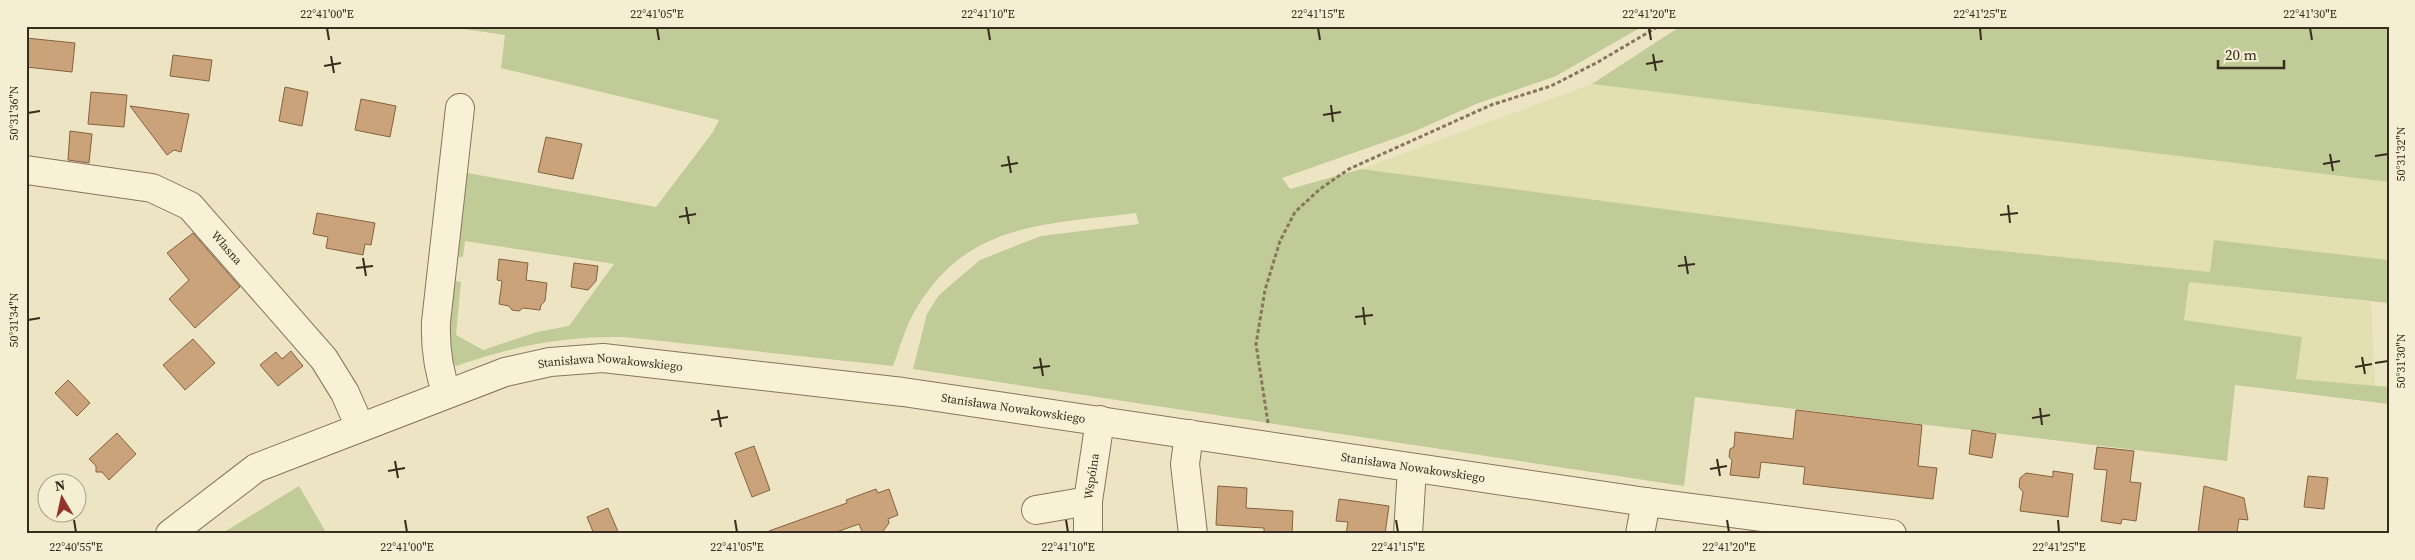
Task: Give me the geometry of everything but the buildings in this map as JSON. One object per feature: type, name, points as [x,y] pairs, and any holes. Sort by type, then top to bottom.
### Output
[{"type":"street","points":[[447,394],[438,367],[435,346],[436,322],[460,108]]},
{"type":"street","name":"Własna","points":[[26,170],[152,188],[190,206],[324,359],[345,393],[360,427]]},
{"type":"street","name":"Stanisława Nowakowskiego","points":[[170,534],[256,468],[505,372],[550,362],[603,358],[873,388],[1100,420],[1646,502],[1762,525],[1892,534]]},
{"type":"street","name":"Wspólna","points":[[1088,534],[1088,501],[1100,420]]},
{"type":"street","points":[[1189,434],[1185,464],[1193,534]]},
{"type":"street","points":[[1408,534],[1412,468]]},
{"type":"street","points":[[1036,510],[1088,501]]},
{"type":"street","points":[[1640,534],[1646,502]]},
{"type":"path","points":[[1265,446],[1268,416],[1259,372],[1256,344],[1268,282],[1280,241],[1295,212],[1320,189],[1349,169],[1491,105],[1551,86],[1598,62],[1659,26]]},
{"type":"shaded area","points":[[1592,84],[2389,182],[2389,260],[2214,240],[2211,272],[1922,243],[1361,169]]},
{"type":"shaded area","points":[[2189,282],[2371,302],[2375,386],[2296,379],[2301,337],[2184,320]]},
{"type":"green space","points":[[444,26],[1622,26],[1638,29],[1556,76],[1476,104],[1413,132],[1282,178],[1290,189],[1361,169],[1922,243],[2210,272],[2214,240],[2389,260],[2389,303],[2189,282],[2184,320],[2302,337],[2296,379],[2389,387],[2389,404],[2235,385],[2227,461],[1695,397],[1684,486],[913,369],[927,314],[939,295],[980,260],[1041,236],[1139,224],[1136,213],[1037,226],[1008,234],[981,245],[955,262],[932,285],[912,316],[893,366],[624,337],[601,337],[559,340],[519,348],[456,366],[448,354],[451,280],[461,282],[456,335],[483,350],[537,332],[569,326],[614,264],[465,241],[463,257],[454,256],[462,172],[656,207],[713,132],[719,120],[501,68],[505,35]]},
{"type":"green space","points":[[1681,26],[2389,26],[2389,182],[1592,84]]},
{"type":"green space","points":[[299,486],[327,534],[221,534]]}]
